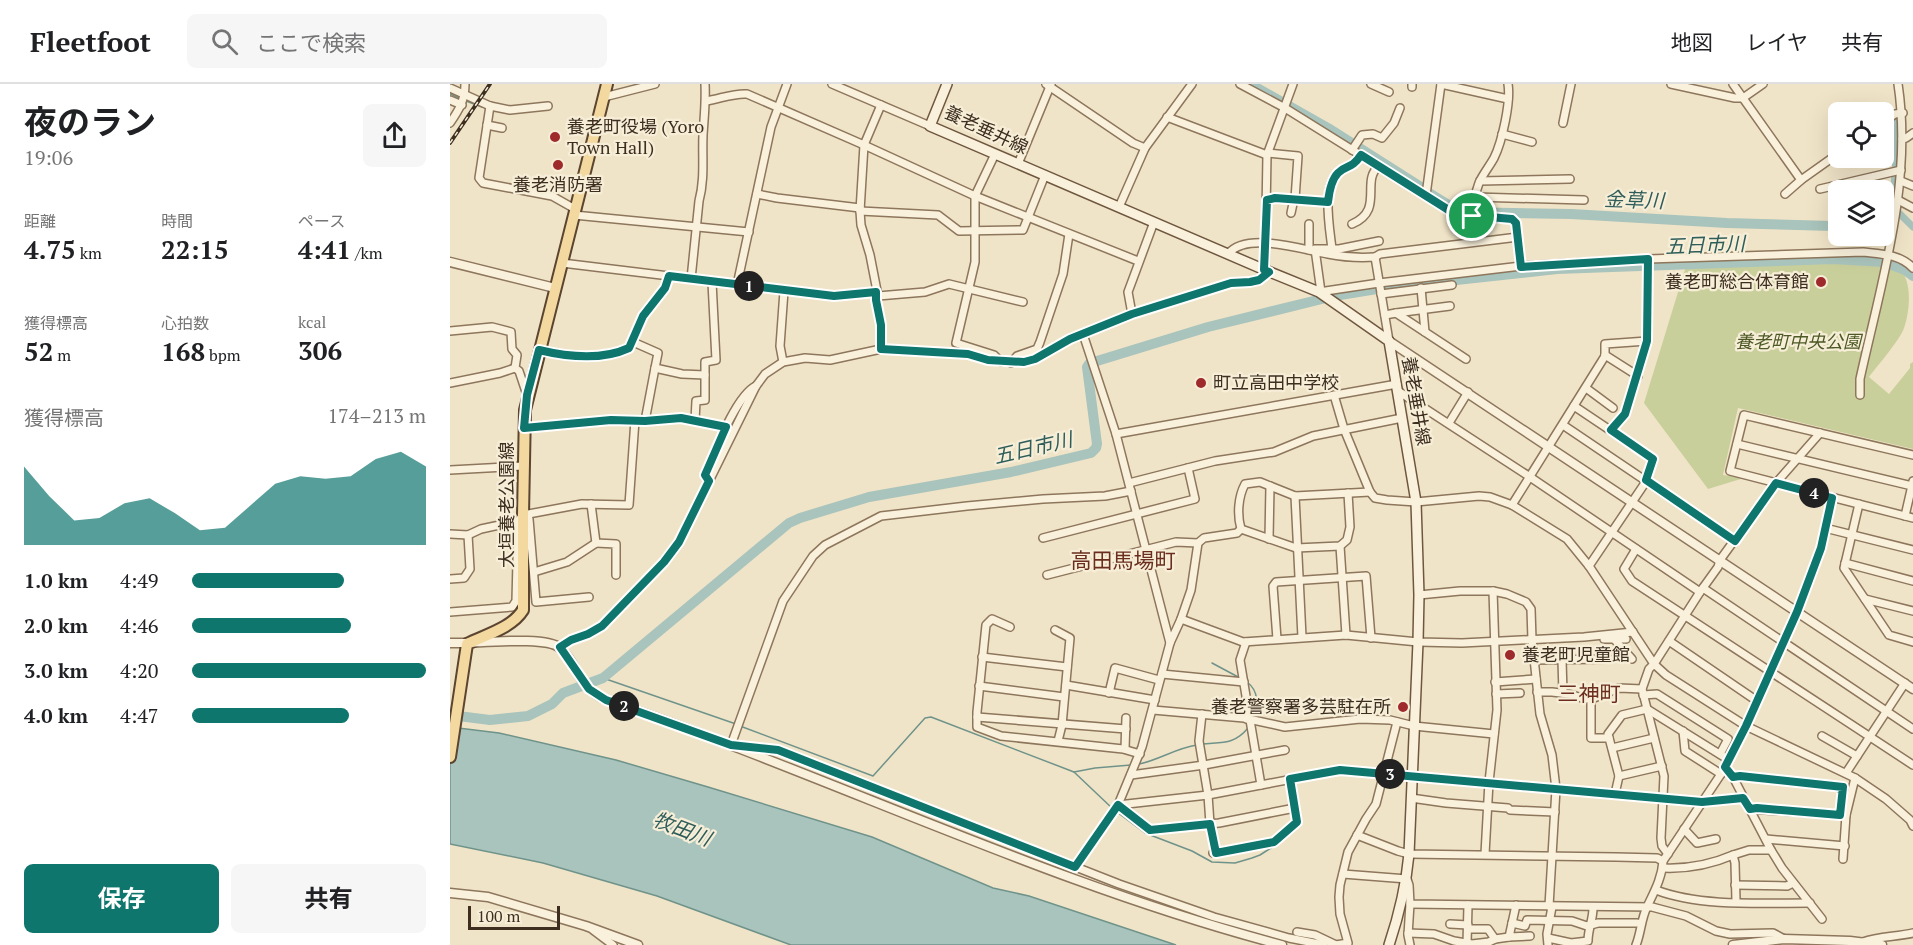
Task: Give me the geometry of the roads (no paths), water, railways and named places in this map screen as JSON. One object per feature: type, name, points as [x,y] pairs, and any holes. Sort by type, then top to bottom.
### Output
[{"type":"main road","name":"大垣養老公園線","points":[[467,644],[512,623],[519,618],[523,610],[520,518],[527,395],[607,84]]},
{"type":"main road","name":"養老垂井線","points":[[947,84],[930,126],[1322,293],[1389,341],[1416,502],[1419,595],[1407,879],[1400,912],[1389,945]]},
{"type":"main road","points":[[450,757],[467,644]]},
{"type":"street","points":[[450,123],[462,105],[465,84]]},
{"type":"street","points":[[603,97],[655,84]]},
{"type":"street","points":[[690,279],[704,171],[705,84]]},
{"type":"street","points":[[737,285],[777,108],[787,84]]},
{"type":"street","points":[[832,84],[842,86],[930,126]]},
{"type":"street","points":[[1119,207],[1145,148],[1192,84]]},
{"type":"street","points":[[1240,84],[1354,147],[1361,155],[1455,214],[1472,213],[1512,219],[1516,223],[1521,267]]},
{"type":"street","points":[[560,647],[602,626],[664,562],[679,542],[756,386],[765,374],[783,362],[805,358],[830,360],[881,349],[968,354],[1011,363],[1035,359],[1083,334],[1132,314],[1231,283],[1259,280],[1267,271],[1267,154],[1293,84]]},
{"type":"street","points":[[1371,84],[1389,92]]},
{"type":"street","points":[[1426,195],[1441,84],[1508,99]]},
{"type":"street","points":[[1472,213],[1480,181],[1495,156],[1502,134],[1508,84]]},
{"type":"street","points":[[1563,123],[1571,84]]},
{"type":"street","points":[[1671,84],[1735,98],[1743,98],[1763,84]]},
{"type":"street","points":[[1733,84],[1801,180]]},
{"type":"street","points":[[1860,395],[1860,379],[1888,254],[1901,181],[1903,113],[1898,84]]},
{"type":"street","points":[[1018,164],[1049,85],[1132,142],[1145,148]]},
{"type":"street","points":[[450,88],[490,106],[510,110],[548,106]]},
{"type":"street","points":[[706,100],[721,99],[736,93],[747,94],[975,196],[1138,261]]},
{"type":"street","points":[[450,100],[462,105]]},
{"type":"street","points":[[881,105],[864,145],[860,209],[877,294],[881,349]]},
{"type":"street","points":[[490,106],[479,178],[483,183],[552,196],[574,212],[749,232]]},
{"type":"street","points":[[1354,147],[1365,134],[1382,138],[1394,123],[1400,108]]},
{"type":"street","points":[[1894,115],[1903,113]]},
{"type":"street","points":[[1167,117],[1267,154],[1298,156],[1295,199],[1291,213]]},
{"type":"street","points":[[487,126],[502,128]]},
{"type":"street","points":[[1902,139],[1913,133]]},
{"type":"street","points":[[1502,134],[1532,142]]},
{"type":"street","points":[[995,154],[975,196],[975,262],[956,343],[994,355],[1001,362]]},
{"type":"street","points":[[1332,249],[1328,202],[1333,181],[1338,172],[1354,165],[1361,155]]},
{"type":"street","points":[[1785,194],[1828,161]]},
{"type":"street","points":[[1352,224],[1364,218],[1370,209],[1372,173],[1379,166]]},
{"type":"street","points":[[1820,189],[1901,170]]},
{"type":"street","points":[[757,194],[860,209],[938,215],[959,231],[1023,230],[1045,175]]},
{"type":"street","points":[[1480,181],[1570,179]]},
{"type":"street","points":[[1901,181],[1913,186]]},
{"type":"street","points":[[1475,197],[1584,200]]},
{"type":"street","points":[[1267,200],[1295,199],[1328,202]]},
{"type":"street","points":[[1898,200],[1913,208]]},
{"type":"street","points":[[1132,314],[1128,292],[1154,222]]},
{"type":"street","points":[[1309,224],[1311,251],[1322,293],[1379,283],[1521,267],[1648,259],[1863,252],[1888,254],[1906,260],[1913,268]]},
{"type":"street","points":[[1011,363],[1017,356],[1037,349],[1063,274],[1069,234]]},
{"type":"street","points":[[1228,254],[1231,250],[1254,243],[1266,243],[1346,256],[1375,257],[1380,254],[1518,237]]},
{"type":"street","points":[[1311,251],[1379,241]]},
{"type":"street","points":[[1375,257],[1389,341],[1909,686],[1887,711],[1846,773]]},
{"type":"street","points":[[1611,430],[1625,414],[1647,341],[1648,259]]},
{"type":"street","points":[[450,262],[555,288]]},
{"type":"street","points":[[562,262],[834,296],[925,291],[949,284],[1023,302]]},
{"type":"street","points":[[539,350],[563,356],[591,356],[620,352],[629,348],[643,316],[665,288],[669,276]]},
{"type":"street","points":[[695,421],[696,401],[705,400],[705,362],[716,360],[712,282]]},
{"type":"street","points":[[1381,294],[1452,285]]},
{"type":"street","points":[[1421,288],[1425,332]]},
{"type":"street","points":[[783,291],[780,346],[783,362]]},
{"type":"street","points":[[1384,315],[1450,306]]},
{"type":"street","points":[[1396,313],[1466,359]]},
{"type":"street","points":[[450,331],[492,327],[511,332],[512,349],[517,355],[515,368]]},
{"type":"street","points":[[1083,334],[1116,434],[1170,644]]},
{"type":"street","points":[[1512,505],[1586,388],[1605,354],[1605,344],[1647,341]]},
{"type":"street","points":[[633,342],[658,353],[645,421]]},
{"type":"street","points":[[1605,354],[1638,376]]},
{"type":"street","points":[[450,382],[515,368]]},
{"type":"street","points":[[515,368],[519,371],[527,395]]},
{"type":"street","points":[[655,368],[682,374],[705,375]]},
{"type":"street","points":[[709,481],[705,475],[726,427],[749,389],[756,386]]},
{"type":"street","points":[[1116,434],[1334,395],[1397,388],[1611,533],[1913,729]]},
{"type":"street","points":[[1586,388],[1613,408]]},
{"type":"street","points":[[1449,423],[1468,392]]},
{"type":"street","points":[[1334,395],[1344,429],[1370,492],[1375,498],[1387,501],[1416,502],[1479,496],[1490,497],[1512,505],[1568,539],[1589,566],[1654,664],[1666,675],[1746,726],[1855,778],[1886,799],[1912,822]]},
{"type":"street","points":[[1574,406],[1653,459],[1646,480],[1633,502],[1589,566]]},
{"type":"street","points":[[1737,444],[1912,483],[1909,517],[1730,471],[1744,415],[1913,455]]},
{"type":"street","points":[[524,428],[611,420],[645,421],[681,418],[726,427]]},
{"type":"street","points":[[731,745],[783,601],[813,556],[825,545],[881,516],[1043,499],[1105,496],[1188,468],[1215,461],[1274,452],[1313,436],[1402,418]]},
{"type":"street","points":[[450,534],[468,535],[481,528],[520,518],[591,504],[629,505],[635,420]]},
{"type":"street","points":[[1563,425],[1735,541]]},
{"type":"street","points":[[1665,861],[1661,838],[1664,776],[1643,692],[1649,669],[1718,567],[1720,560],[1776,483],[1820,433]]},
{"type":"street","points":[[450,470],[523,466]]},
{"type":"street","points":[[1043,538],[1195,499],[1188,468]]},
{"type":"street","points":[[1348,493],[1350,527],[1347,540],[1340,546],[1296,548],[1241,529],[1238,521],[1240,493],[1245,484],[1260,482],[1294,496],[1348,493],[1370,492]]},
{"type":"street","points":[[1269,539],[1270,486]]},
{"type":"street","points":[[1294,496],[1302,637]]},
{"type":"street","points":[[1636,945],[1647,907],[1656,890],[1665,861],[1725,767],[1771,672],[1821,548],[1832,498]]},
{"type":"street","points":[[591,504],[596,543]]},
{"type":"street","points":[[1859,504],[1844,568],[1889,635],[1913,642]]},
{"type":"street","points":[[520,518],[529,519],[536,602],[589,597]]},
{"type":"street","points":[[450,612],[513,607],[516,601],[520,518]]},
{"type":"street","points":[[1825,528],[1913,550]]},
{"type":"street","points":[[1075,867],[1118,805],[1140,754],[1170,644],[1191,590],[1198,543],[1204,538],[1237,533],[1241,529]]},
{"type":"street","points":[[450,579],[464,578],[470,569],[468,535]]},
{"type":"street","points":[[1047,575],[1176,542],[1198,543]]},
{"type":"street","points":[[534,572],[567,562],[596,543],[616,544],[616,575]]},
{"type":"street","points":[[1340,546],[1346,635]]},
{"type":"street","points":[[1636,549],[1624,569],[1632,580],[1913,765]]},
{"type":"street","points":[[1845,563],[1913,581]]},
{"type":"street","points":[[1277,639],[1273,586],[1276,582],[1366,576],[1371,638]]},
{"type":"street","points":[[1485,854],[1489,782],[1497,710],[1492,591]]},
{"type":"street","points":[[1419,595],[1492,591],[1526,602],[1531,609],[1540,714],[1552,756],[1556,789],[1548,941],[1570,943],[1588,941],[1588,929],[1593,921],[1593,908]]},
{"type":"street","points":[[1865,599],[1913,611]]},
{"type":"street","points":[[1010,627],[992,619],[986,625],[977,727],[1001,736],[1125,749],[1140,754]]},
{"type":"street","points":[[1181,619],[1246,642],[1346,635],[1418,642],[1462,643],[1633,632]]},
{"type":"street","points":[[1055,630],[1070,638],[1062,725],[1058,741]]},
{"type":"street","points":[[1590,636],[1594,639],[1626,639]]},
{"type":"street","points":[[1614,639],[1632,659]]},
{"type":"street","points":[[450,643],[534,640],[549,642],[560,647],[582,681],[597,696],[731,745],[1041,868],[1209,925],[1282,945]]},
{"type":"street","points":[[1669,641],[1757,701]]},
{"type":"street","points":[[1246,642],[1240,660],[1248,720],[1261,785]]},
{"type":"street","points":[[982,657],[1067,667]]},
{"type":"street","points":[[1534,660],[1609,660]]},
{"type":"street","points":[[1562,660],[1563,693]]},
{"type":"street","points":[[1109,693],[1115,668],[1161,677],[1244,682]]},
{"type":"street","points":[[1495,682],[1536,679]]},
{"type":"street","points":[[1066,685],[1155,700]]},
{"type":"street","points":[[979,686],[1065,697]]},
{"type":"street","points":[[1537,692],[1563,693],[1585,699],[1619,688],[1657,694],[1728,739],[1720,754]]},
{"type":"street","points":[[1496,694],[1520,693]]},
{"type":"street","points":[[1591,698],[1591,738],[1609,738]]},
{"type":"street","points":[[1615,794],[1618,776],[1608,734],[1622,715],[1647,709],[1720,754],[1771,850],[1793,883],[1822,919]]},
{"type":"street","points":[[1153,710],[1248,720],[1285,728],[1360,719],[1390,720],[1414,726],[1494,734]]},
{"type":"street","points":[[1202,714],[1199,741],[1215,853],[1274,842],[1297,822],[1290,779]]},
{"type":"street","points":[[977,717],[1126,729]]},
{"type":"street","points":[[1125,749],[1126,718]]},
{"type":"street","points":[[1297,932],[1315,935],[1336,945],[1348,943],[1338,897],[1343,874],[1348,852],[1376,804],[1397,723]]},
{"type":"street","points":[[1683,731],[1684,751],[1725,767]]},
{"type":"street","points":[[1822,736],[1857,756]]},
{"type":"street","points":[[1612,748],[1654,738]]},
{"type":"street","points":[[731,745],[778,750],[1075,867],[1214,917],[1289,938],[1324,945]]},
{"type":"street","points":[[1131,775],[1204,765],[1285,750]]},
{"type":"street","points":[[1618,776],[1662,766]]},
{"type":"street","points":[[1118,805],[1208,795],[1340,770],[1702,802],[1743,798]]},
{"type":"street","points":[[1733,777],[1843,787],[1845,846],[1843,859]]},
{"type":"street","points":[[1843,815],[1855,778]]},
{"type":"street","points":[[1411,798],[1510,810],[1555,812]]},
{"type":"street","points":[[1118,805],[1150,830],[1210,824],[1295,808]]},
{"type":"street","points":[[1750,809],[1843,815]]},
{"type":"street","points":[[1684,829],[1697,843],[1716,839]]},
{"type":"street","points":[[1357,835],[1409,854],[1657,858],[1679,869],[1715,863],[1749,850],[1771,850]]},
{"type":"street","points":[[1766,839],[1845,846]]},
{"type":"street","points":[[1733,855],[1736,901]]},
{"type":"street","points":[[1343,874],[1407,879],[1410,904],[1408,933],[1410,945]]},
{"type":"street","points":[[1736,885],[1787,886],[1793,883]]},
{"type":"street","points":[[1656,890],[1669,895],[1705,901],[1810,903]]},
{"type":"street","points":[[450,893],[488,897],[586,926],[638,945]]},
{"type":"street","points":[[1410,904],[1647,907],[1686,916],[1716,931],[1730,934],[1773,933],[1784,939]]},
{"type":"street","points":[[1467,944],[1468,905]]},
{"type":"street","points":[[1509,938],[1516,905]]},
{"type":"street","points":[[1512,923],[1525,926],[1527,920],[1572,921],[1591,925],[1637,923]]},
{"type":"street","points":[[1450,924],[1488,928],[1495,939]]},
{"type":"street","points":[[586,926],[613,945]]},
{"type":"street","points":[[1408,933],[1434,934],[1467,944],[1530,936]]},
{"type":"street","points":[[1860,943],[1877,937],[1913,933]]},
{"type":"street","points":[[1733,945],[1784,939],[1882,945]]},
{"type":"water","name":"牧田川","points":[[450,727],[499,733],[616,760],[708,787],[872,837],[993,888],[1029,896],[1176,945],[791,945],[657,896],[543,863],[450,844]]},
{"type":"waterway","name":"金草川","points":[[1250,84],[1328,128],[1424,189]]},
{"type":"waterway","points":[[450,94],[459,98]]},
{"type":"waterway","points":[[466,101],[482,107]]},
{"type":"waterway","name":"金草川","points":[[1897,166],[1898,118]]},
{"type":"waterway","name":"金草川","points":[[1894,195],[1896,179]]},
{"type":"waterway","name":"金草川","points":[[1429,193],[1460,212],[1571,214],[1828,226]]},
{"type":"waterway","points":[[1900,214],[1913,227]]},
{"type":"waterway","name":"五日市川","points":[[450,715],[490,720],[528,716],[552,704],[563,693],[603,678],[789,523],[800,518],[869,497],[1011,472],[1091,453],[1097,444],[1087,367],[1089,364],[1208,327],[1334,296],[1383,288],[1557,269],[1833,259],[1884,262],[1905,270],[1913,276]]},
{"type":"waterway","points":[[1212,663],[1240,678]]},
{"type":"waterway","points":[[603,678],[736,724]]},
{"type":"waterway","points":[[1247,682],[1256,694],[1253,718]]},
{"type":"waterway","points":[[740,726],[873,776],[925,718],[931,717],[1074,772],[1113,809]]},
{"type":"waterway","points":[[1202,744],[1233,740],[1248,728]]},
{"type":"waterway","points":[[1139,764],[1197,745]]},
{"type":"waterway","points":[[1074,772],[1131,765]]},
{"type":"waterway","points":[[1117,812],[1145,833],[1192,851],[1212,862],[1235,863],[1260,855],[1277,844]]},
{"type":"railway","points":[[450,143],[490,84]]},
{"type":"place","name":"養老町役場 (Yoro Town Hall)","points":[[555,137]]},
{"type":"place","name":"養老消防署","points":[[558,165]]},
{"type":"place","name":"養老町総合体育館","points":[[1821,282]]},
{"type":"place","name":"町立高田中学校","points":[[1201,383]]},
{"type":"place","name":"養老町児童館","points":[[1510,655]]},
{"type":"place","name":"養老警察署多芸駐在所","points":[[1403,707]]},
{"type":"district","name":"高田馬場町","points":[[1123,561]]},
{"type":"district","name":"三神町","points":[[1589,694]]},
{"type":"park label","name":"養老町中央公園","points":[[1798,342]]}]
